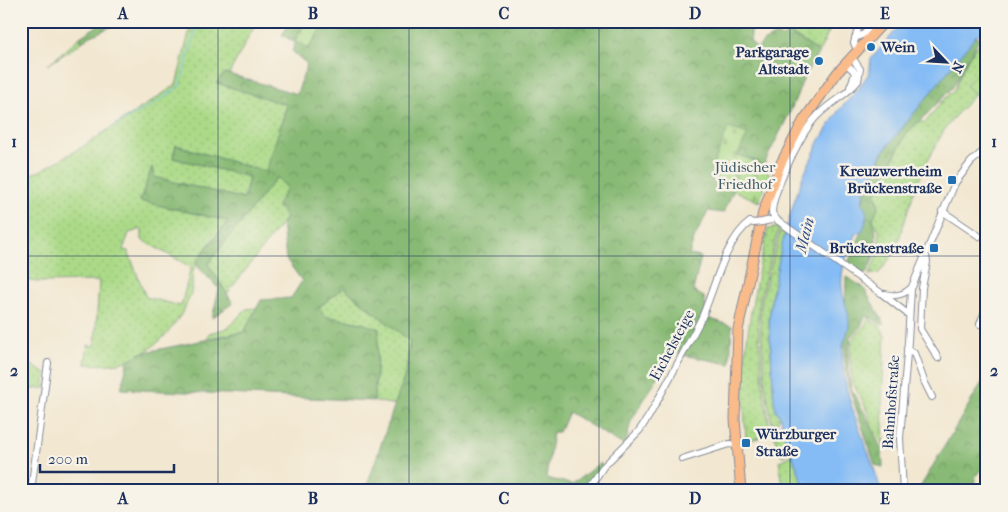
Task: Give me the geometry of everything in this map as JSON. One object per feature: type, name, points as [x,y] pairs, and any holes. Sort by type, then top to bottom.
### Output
[{"type":"main road","points":[[741,491],[735,400],[738,330],[756,226],[788,148],[813,107],[851,56],[885,21]]},
{"type":"street","points":[[860,21],[851,56],[858,65],[860,74],[858,81],[817,115],[800,141],[772,209],[774,219],[909,315]]},
{"type":"street","points":[[855,38],[864,34],[874,21]]},
{"type":"street","points":[[880,293],[890,296],[898,295],[911,289],[942,211],[961,173],[986,150]]},
{"type":"street","points":[[942,211],[978,236]]},
{"type":"street","points":[[756,226],[762,222],[774,219]]},
{"type":"street","name":"Eichelsteige","points":[[587,491],[593,488],[603,467],[639,431],[649,416],[702,316],[712,288],[733,243],[740,231],[750,222],[756,226]]},
{"type":"street","points":[[925,255],[927,262],[922,288],[920,329],[938,358]]},
{"type":"street","name":"Bahnhofstraße","points":[[902,491],[900,438],[911,289]]},
{"type":"street","points":[[980,324],[987,306]]},
{"type":"street","points":[[908,349],[914,353],[932,397]]},
{"type":"street","points":[[31,491],[48,363]]},
{"type":"street","points":[[682,459],[729,444],[737,445]]},
{"type":"green space","points":[[105,21],[123,21],[82,42],[80,37]]},
{"type":"green space","points":[[192,21],[257,21],[229,74],[225,73],[287,105],[266,173],[176,145],[173,158],[249,177],[244,199],[154,177],[152,168],[140,201],[228,221],[199,258],[193,271],[191,293],[186,305],[164,337],[154,346],[131,359],[111,364],[85,364],[88,345],[95,346],[99,281],[38,282],[21,280],[21,177],[40,171],[82,147],[176,85]],"holes":[[[142,229],[142,240],[191,267],[181,306],[146,297],[128,251],[123,250],[129,233]]]},
{"type":"green space","points":[[291,21],[306,21],[294,42],[282,35]]},
{"type":"green space","points":[[306,21],[325,21],[309,49],[294,42]]},
{"type":"green space","points":[[325,21],[747,21],[752,26],[750,41],[757,49],[763,42],[776,35],[783,37],[788,32],[819,52],[804,77],[791,110],[763,166],[751,159],[737,155],[708,177],[734,190],[723,213],[708,211],[694,239],[689,255],[701,257],[693,291],[704,297],[706,308],[702,316],[732,326],[730,364],[683,355],[674,351],[631,421],[625,446],[568,412],[559,432],[553,432],[546,478],[572,484],[600,463],[603,467],[587,491],[365,491],[406,372],[410,341],[344,288],[319,307],[325,316],[361,323],[379,329],[374,401],[121,389],[128,360],[141,353],[244,332],[261,300],[291,298],[302,281],[286,259],[282,224],[286,218],[277,205],[287,188],[277,177],[208,264],[233,303],[212,318],[219,289],[198,267],[196,262],[228,221],[140,201],[152,167],[154,177],[244,199],[249,177],[173,158],[176,145],[266,172],[287,105],[216,83],[225,73],[297,94],[307,64],[292,51],[296,42],[309,48]]},
{"type":"green space","points":[[781,21],[831,21],[833,23],[819,52],[788,32],[786,27],[781,25]]},
{"type":"green space","points":[[987,32],[987,64],[966,85],[975,94],[943,132],[928,160],[914,192],[895,252],[879,273],[869,275],[879,243],[878,230],[871,217],[879,205],[874,190],[878,175],[912,125],[920,121],[925,123],[942,101],[954,90],[967,59]]},
{"type":"green space","points":[[80,37],[82,42],[48,65]]},
{"type":"green space","points":[[980,37],[952,88],[906,134],[875,195],[879,205],[873,219],[876,241],[872,262],[865,275],[848,263],[860,236],[863,199],[867,185],[884,151],[950,64],[971,38]]},
{"type":"green space","points":[[987,64],[987,83],[975,94],[966,85]]},
{"type":"green space","name":"Jüdischer Friedhof","points":[[728,128],[748,134],[737,155],[755,162],[770,174],[759,202],[708,178]]},
{"type":"green space","points":[[277,176],[287,188],[286,218],[227,294],[208,264]]},
{"type":"green space","points":[[779,227],[760,298],[758,320],[763,387],[769,429],[766,436],[746,441],[743,377],[750,315],[768,229]]},
{"type":"green space","points":[[781,228],[786,231],[772,294],[769,320],[774,400],[776,410],[781,418],[778,419],[778,422],[772,424],[765,386],[760,315],[762,298]]},
{"type":"green space","points":[[846,277],[863,287],[884,323],[884,325],[866,315],[860,328],[850,337],[848,351],[851,388],[882,450],[883,467],[875,465],[849,387],[844,356]]},
{"type":"green space","points":[[344,288],[410,341],[406,372],[396,405],[374,401],[379,329],[361,323],[325,316],[319,307]]},
{"type":"green space","points":[[257,308],[244,332],[207,338],[209,333],[228,328],[246,309]]},
{"type":"green space","points":[[869,317],[873,322],[880,325],[885,336],[882,405],[884,446],[872,427],[864,403],[852,382],[851,340],[865,325]]},
{"type":"green space","points":[[21,358],[46,374],[45,388],[21,390]]},
{"type":"green space","points":[[987,374],[987,461],[976,476],[972,491],[918,491]]},
{"type":"green space","points":[[782,424],[783,432],[806,491],[784,491],[779,461],[791,456],[789,453],[782,456],[780,452],[778,453],[773,427]]},
{"type":"water","name":"Main","points":[[904,21],[987,21],[987,29],[976,36],[883,152],[864,190],[862,203],[866,213],[865,224],[862,231],[856,233],[843,267],[842,288],[849,322],[842,351],[844,373],[852,407],[881,491],[806,491],[783,432],[781,418],[776,410],[774,400],[769,320],[782,244],[803,176],[820,140],[839,110],[857,91],[869,73],[871,59]]},
{"type":"waterway","points":[[113,127],[159,101],[180,86],[198,21]]},
{"type":"place","name":"Wein","points":[[871,47]]},
{"type":"place","name":"Parkgarage Altstadt","points":[[819,61]]},
{"type":"place","name":"Kreuzwertheim Brückenstraße","points":[[952,180]]},
{"type":"place","name":"Brückenstraße","points":[[934,248]]},
{"type":"place","name":"Würzburger Straße","points":[[746,443]]}]
